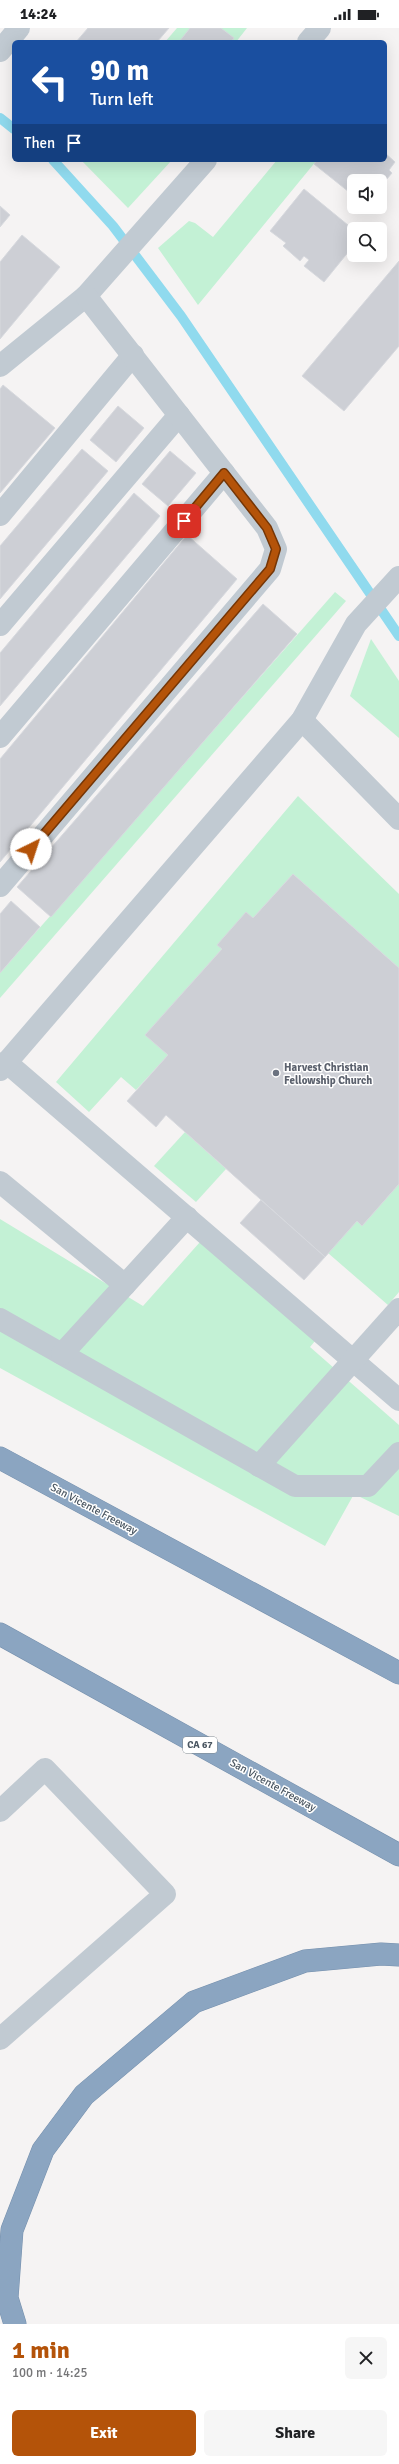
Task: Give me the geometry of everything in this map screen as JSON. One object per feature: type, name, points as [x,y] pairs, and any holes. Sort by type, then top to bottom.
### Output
[{"type":"highway","name":"San Vicente Freeway","points":[[0,1458],[399,1674]]},
{"type":"highway","name":"San Vicente Freeway","points":[[0,1634],[399,1855]]},
{"type":"highway","points":[[14,2324],[7,2298],[12,2230],[43,2150],[84,2095],[194,2002],[305,1961],[381,1954],[399,1955]]},
{"type":"lane","points":[[0,51],[19,28]]},
{"type":"lane","points":[[310,40],[320,28]]},
{"type":"lane","points":[[0,366],[86,296],[150,226],[204,162]]},
{"type":"lane","points":[[0,886],[270,569],[276,549],[267,528],[86,296]]},
{"type":"lane","points":[[0,515],[133,355]]},
{"type":"lane","points":[[0,625],[179,415]]},
{"type":"lane","points":[[0,737],[224,473]]},
{"type":"lane","points":[[394,582],[356,624],[302,720],[3,1066],[186,1217],[399,1400]]},
{"type":"lane","points":[[302,720],[399,819]]},
{"type":"lane","points":[[0,1182],[125,1285]]},
{"type":"lane","points":[[62,1354],[186,1217]]},
{"type":"lane","points":[[259,1466],[399,1309]]},
{"type":"lane","points":[[0,1319],[295,1486],[368,1486],[397,1460]]},
{"type":"lane","points":[[0,1811],[45,1769],[165,1894],[0,2039]]},
{"type":"green space","points":[[177,28],[247,28],[238,40],[167,40]]},
{"type":"green space","points":[[83,162],[170,162],[128,208]]},
{"type":"green space","points":[[275,162],[315,162],[198,305],[158,248],[189,221],[195,223],[213,237]]},
{"type":"green space","points":[[335,592],[346,601],[0,998],[0,973]]},
{"type":"green space","points":[[371,639],[399,681],[399,738],[350,696]]},
{"type":"green space","points":[[298,796],[399,894],[399,968],[293,874],[253,918],[218,945],[222,949],[146,1035],[168,1055],[136,1090],[121,1077],[89,1112],[56,1082]]},
{"type":"green space","points":[[185,1132],[226,1169],[196,1202],[154,1166]]},
{"type":"green space","points":[[399,1184],[399,1292],[388,1305],[328,1253],[357,1221],[362,1226]]},
{"type":"green space","points":[[0,1219],[143,1306],[200,1242],[315,1341],[310,1347],[399,1425],[399,1516],[354,1494],[325,1546],[0,1368]]},
{"type":"building","points":[[88,28],[169,28],[159,40],[78,40]]},
{"type":"building","points":[[190,28],[221,28],[234,38],[232,40],[181,40]]},
{"type":"building","points":[[387,155],[395,162],[389,170],[392,173],[387,179],[387,174],[347,174],[347,190],[314,164],[316,162],[387,162]]},
{"type":"building","points":[[304,189],[347,224],[347,254],[324,282],[304,266],[309,260],[304,256],[300,261],[283,246],[286,243],[270,231]]},
{"type":"building","points":[[0,206],[10,215],[0,227]]},
{"type":"building","points":[[22,235],[60,267],[0,339],[0,262]]},
{"type":"building","points":[[399,261],[399,346],[344,411],[302,376]]},
{"type":"building","points":[[3,385],[55,428],[0,493],[0,389]]},
{"type":"building","points":[[118,406],[144,428],[116,462],[90,440]]},
{"type":"building","points":[[82,449],[108,471],[0,599],[0,546]]},
{"type":"building","points":[[170,451],[196,473],[168,506],[142,484]]},
{"type":"building","points":[[134,493],[160,516],[0,706],[0,653]]},
{"type":"building","points":[[187,535],[237,579],[0,862],[0,759]]},
{"type":"building","points":[[263,604],[297,634],[51,917],[17,887]]},
{"type":"building","name":"Harvest Christian Fellowship Church","points":[[293,874],[399,968],[399,1184],[362,1226],[357,1221],[325,1257],[166,1115],[156,1127],[127,1101],[168,1055],[145,1035],[222,949],[217,945],[246,912],[253,918]]},
{"type":"building","points":[[11,901],[40,927],[0,973],[0,914]]},
{"type":"building","points":[[261,1200],[325,1257],[304,1280],[240,1223]]},
{"type":"waterway","points":[[0,118],[12,127]]},
{"type":"waterway","points":[[55,162],[113,226],[181,316],[399,636]]},
{"type":"place","name":"Harvest Christian Fellowship Church","points":[[276,1073]]},
{"type":"route","points":[[31,849],[270,569],[276,549],[267,528],[224,473],[184,521]]}]
